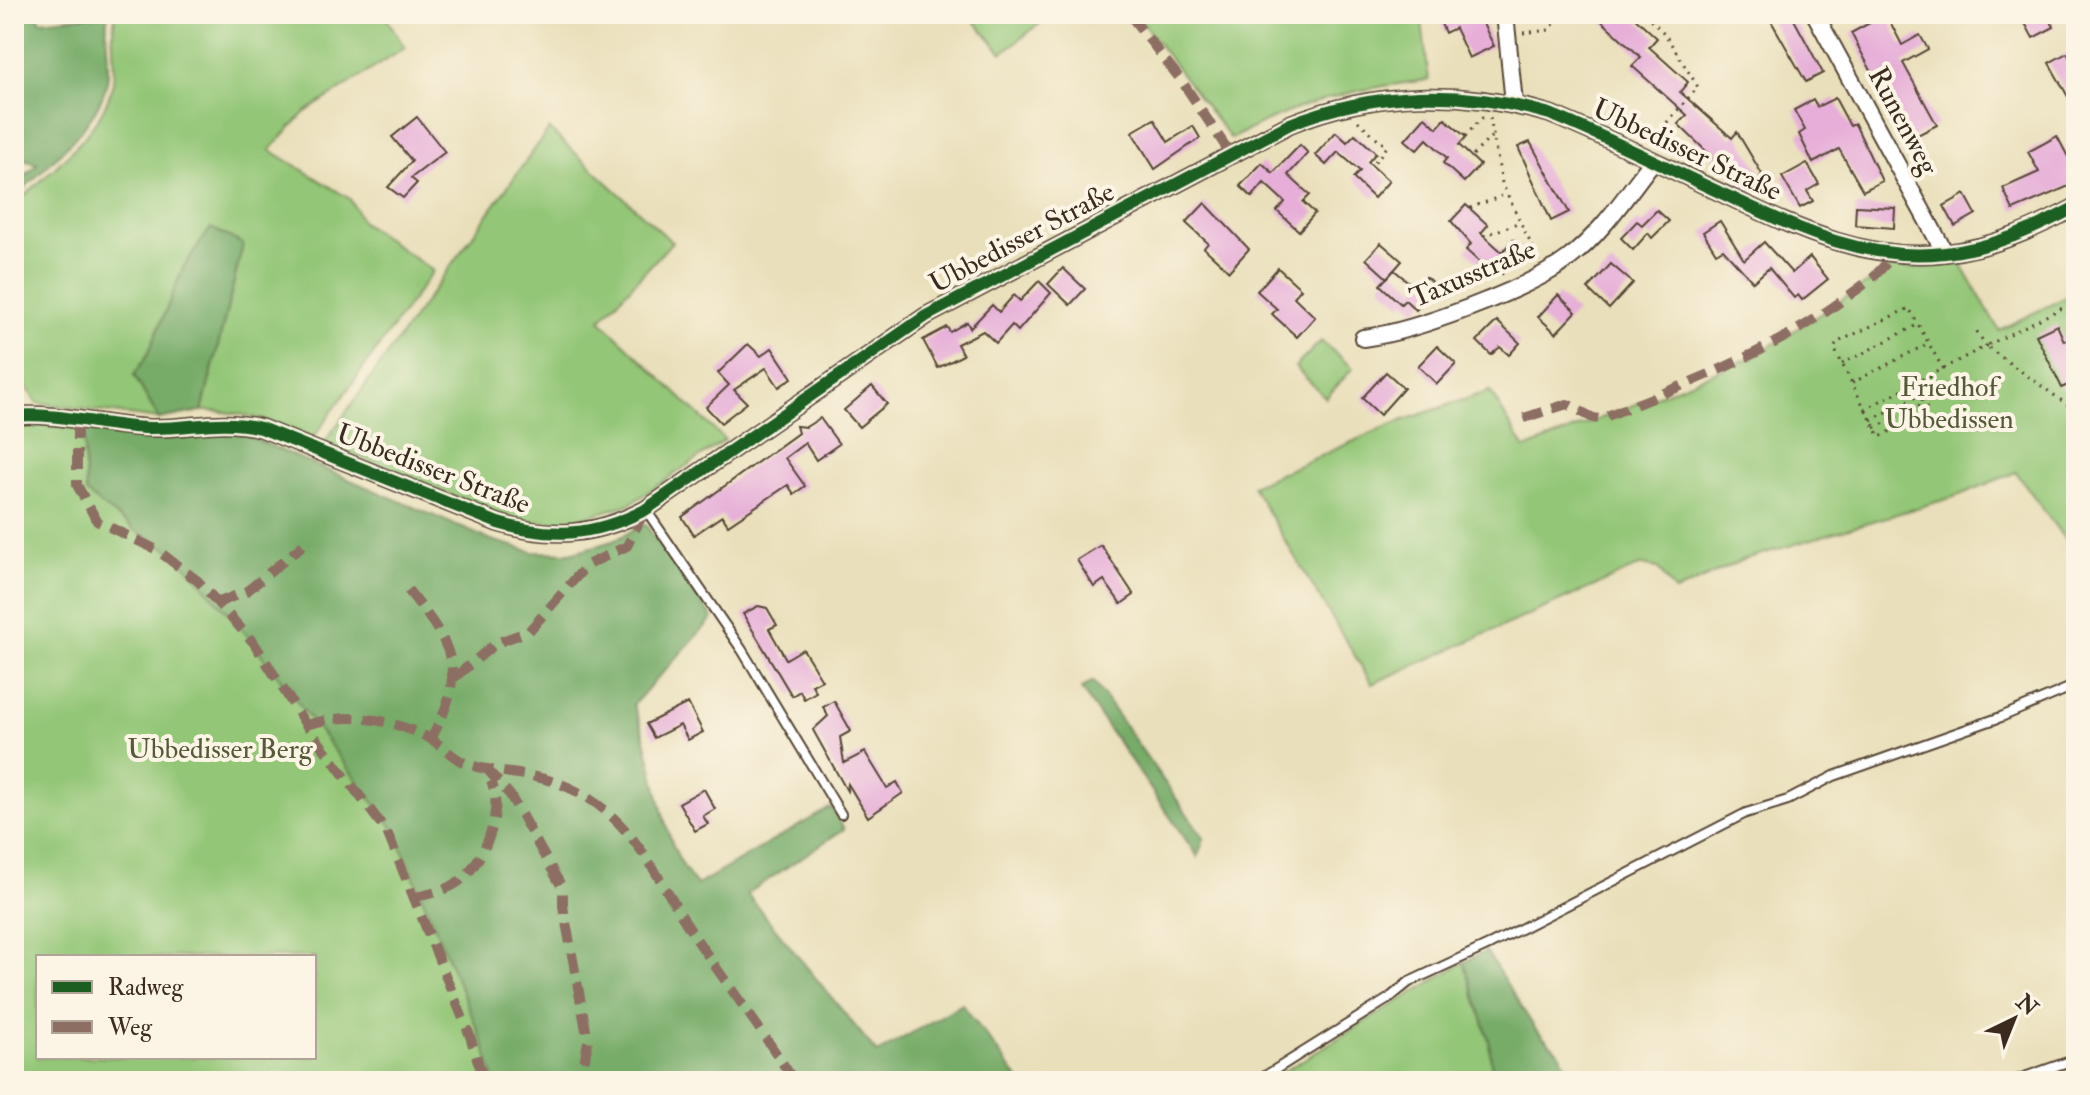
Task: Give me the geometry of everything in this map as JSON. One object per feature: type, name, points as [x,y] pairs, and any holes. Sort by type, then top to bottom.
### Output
[{"type":"street","points":[[1505,14],[1514,103]]},
{"type":"street","name":"Runenweg","points":[[1815,14],[1945,253]]},
{"type":"street","name":"Ubbedisser Straße","points":[[14,416],[151,428],[218,421],[239,423],[261,428],[414,492],[530,532],[563,535],[600,530],[645,510],[926,316],[1230,153],[1300,120],[1348,105],[1429,96],[1462,96],[1514,103],[1586,129],[1837,244],[1873,252],[1945,253],[2046,229],[2076,207]]},
{"type":"street","name":"Taxusstraße","points":[[1363,338],[1402,333],[1545,273],[1586,243],[1646,158]]},
{"type":"lane","points":[[645,510],[742,650],[841,814]]},
{"type":"lane","points":[[1257,1081],[1388,999],[1409,982],[1460,960],[1746,813],[1788,800],[1834,776],[2001,717],[2076,685]]},
{"type":"lane","points":[[2013,1081],[2076,1059]]},
{"type":"path","points":[[1508,35],[1549,30],[1563,14]]},
{"type":"path","points":[[1645,14],[1665,34],[1698,87],[1646,158]]},
{"type":"path","points":[[1348,105],[1351,114],[1387,147],[1372,165]]},
{"type":"path","points":[[1465,136],[1482,118],[1490,118],[1507,194],[1545,273]]},
{"type":"path","points":[[1473,155],[1493,135]]},
{"type":"path","points":[[1470,208],[1507,194]]},
{"type":"path","points":[[1484,236],[1520,222]]},
{"type":"path","points":[[1865,409],[2076,301]]},
{"type":"path","points":[[1914,384],[1928,411],[1880,437],[1834,348],[1838,342],[1904,309],[1912,310],[1943,369]]},
{"type":"path","points":[[1842,364],[1919,324]]},
{"type":"path","points":[[1976,330],[1986,346],[2076,411]]},
{"type":"path","points":[[1852,383],[1929,343]]},
{"type":"path","points":[[1871,420],[1920,395]]},
{"type":"path","points":[[1875,428],[1924,403]]},
{"type":"path","points":[[2071,524],[2076,521]]},
{"type":"green space","points":[[14,14],[38,14],[40,21],[108,14],[108,65],[102,98],[82,130],[14,198],[14,187],[37,164],[14,155]]},
{"type":"green space","points":[[116,14],[384,14],[405,48],[304,113],[270,150],[350,199],[362,222],[433,271],[313,438],[245,415],[202,411],[243,245],[134,375],[159,419],[37,403],[14,367],[14,206],[71,152],[106,105],[114,78],[113,32]]},
{"type":"green space","points":[[968,14],[1052,14],[1002,53]]},
{"type":"green space","points":[[1136,14],[1421,14],[1429,80],[1327,99],[1255,126],[1231,139]]},
{"type":"green space","points":[[549,129],[672,242],[600,320],[725,440],[630,504],[563,523],[528,522],[493,512],[324,443]]},
{"type":"green space","points":[[211,228],[243,244],[202,411],[159,419],[134,375],[148,354],[184,266]]},
{"type":"green space","name":"Friedhof Ubbedissen","points":[[1960,262],[1999,330],[2076,292],[2076,555],[2016,472],[1957,496],[1745,559],[1675,592],[1658,568],[1642,565],[1372,684],[1252,486],[1395,423],[1490,391],[1525,449],[1755,356],[1891,268],[1928,268]]},
{"type":"green space","points":[[1321,341],[1353,368],[1326,398],[1295,367]]},
{"type":"green space","name":"Ubbedisser Berg","points":[[14,425],[54,426],[132,437],[172,437],[624,1081],[14,1081]]},
{"type":"green space","points":[[83,429],[151,439],[218,430],[243,434],[488,539],[533,552],[570,553],[613,541],[645,524],[713,618],[633,705],[666,824],[684,867],[697,885],[831,807],[844,829],[747,894],[877,1053],[962,1004],[1020,1081],[495,1081],[484,1045],[394,829],[242,629],[176,554],[136,531],[86,493]]},
{"type":"green space","points":[[1093,681],[1204,838],[1198,857],[1081,689]]},
{"type":"green space","points":[[1486,951],[1536,1030],[1559,1052],[1573,1078],[1569,1081],[1493,1081],[1489,1040],[1464,962]]},
{"type":"green space","points":[[1464,962],[1489,1040],[1493,1081],[1268,1081]]},
{"type":"building","points":[[1448,14],[1483,14],[1479,16],[1494,46],[1469,58],[1455,28],[1445,33],[1439,19]]},
{"type":"building","points":[[1594,14],[1631,14],[1657,38],[1649,47],[1688,82],[1680,92],[1732,138],[1737,132],[1762,174],[1751,192],[1738,186],[1739,183],[1678,124],[1687,115],[1632,66],[1641,57]]},
{"type":"building","points":[[1767,14],[1791,14],[1823,73],[1806,82]]},
{"type":"building","points":[[1886,14],[1902,45],[1920,35],[1928,49],[1903,63],[1937,125],[1908,140],[1851,33]]},
{"type":"building","points":[[2020,14],[2047,14],[2054,27],[2033,38]]},
{"type":"building","points":[[2067,53],[2076,69],[2076,111],[2049,63]]},
{"type":"building","points":[[1835,98],[1850,126],[1855,124],[1882,181],[1863,191],[1839,149],[1813,163],[1799,134],[1805,130],[1794,110],[1813,100],[1817,107]]},
{"type":"building","points":[[417,117],[445,152],[411,178],[417,183],[403,198],[388,187],[412,161],[392,137]]},
{"type":"building","points":[[1425,117],[1437,128],[1445,119],[1466,137],[1459,145],[1480,165],[1464,182],[1443,163],[1447,158],[1427,139],[1417,150],[1405,140]]},
{"type":"building","points":[[1154,119],[1168,142],[1193,126],[1200,138],[1155,169],[1132,132]]},
{"type":"building","points":[[1336,132],[1347,142],[1355,134],[1376,153],[1368,162],[1389,181],[1374,198],[1353,178],[1360,171],[1338,152],[1326,165],[1315,155]]},
{"type":"building","points":[[2057,136],[2076,172],[2076,183],[2013,210],[2003,188],[2039,172],[2028,152]]},
{"type":"building","points":[[1530,142],[1569,212],[1551,221],[1518,147]]},
{"type":"building","points":[[1300,145],[1308,153],[1288,175],[1310,195],[1303,202],[1315,213],[1299,231],[1277,211],[1285,202],[1264,183],[1252,197],[1240,186],[1262,163],[1273,173]]},
{"type":"building","points":[[1807,163],[1819,184],[1807,191],[1813,201],[1800,208],[1782,177]]},
{"type":"building","points":[[1965,194],[1976,214],[1955,226],[1944,206]]},
{"type":"building","points":[[1205,203],[1249,249],[1229,271],[1204,248],[1208,243],[1186,223]]},
{"type":"building","points":[[1466,205],[1488,225],[1481,233],[1502,252],[1513,240],[1523,250],[1502,274],[1491,264],[1487,269],[1466,250],[1471,244],[1451,221]]},
{"type":"building","points":[[1856,206],[1895,208],[1894,228],[1855,225]]},
{"type":"building","points":[[1657,210],[1669,221],[1652,238],[1648,233],[1633,250],[1621,238],[1637,221],[1642,225]]},
{"type":"building","points":[[1720,221],[1744,260],[1764,242],[1792,273],[1810,257],[1828,279],[1802,300],[1798,295],[1794,298],[1769,268],[1753,282],[1723,249],[1716,253],[1703,232]]},
{"type":"building","points":[[1381,243],[1402,261],[1387,278],[1366,259]]},
{"type":"building","points":[[1611,264],[1633,283],[1609,309],[1588,289]]},
{"type":"building","points":[[1063,268],[1085,289],[1070,305],[1048,284]]},
{"type":"building","points":[[1278,268],[1301,289],[1294,297],[1315,317],[1297,337],[1272,314],[1277,309],[1257,291]]},
{"type":"building","points":[[1394,270],[1416,288],[1426,277],[1437,287],[1416,310],[1405,300],[1401,304],[1380,285]]},
{"type":"building","points":[[1039,281],[1051,293],[1018,331],[1012,325],[996,343],[983,331],[957,344],[963,355],[938,368],[923,340],[947,327],[950,332],[967,322],[970,328],[992,305],[999,312],[1014,295],[1020,301]]},
{"type":"building","points":[[1558,295],[1576,312],[1556,333],[1538,317]]},
{"type":"building","points":[[1497,321],[1520,343],[1509,355],[1500,347],[1491,355],[1477,341]]},
{"type":"building","points":[[2057,325],[2064,341],[2076,335],[2076,381],[2062,388],[2036,335]]},
{"type":"building","points":[[748,344],[761,356],[772,348],[792,378],[779,387],[766,368],[734,390],[747,403],[721,423],[706,407],[729,385],[718,373]]},
{"type":"building","points":[[1437,346],[1456,364],[1437,384],[1418,366]]},
{"type":"building","points":[[1386,372],[1404,388],[1380,415],[1362,398]]},
{"type":"building","points":[[872,386],[887,404],[859,427],[844,410]]},
{"type":"building","points":[[820,418],[839,444],[816,460],[805,443],[785,458],[805,486],[794,494],[788,485],[728,525],[722,516],[694,535],[682,517],[798,433],[796,426],[806,427]]},
{"type":"building","points":[[1101,545],[1134,595],[1121,604],[1104,580],[1094,587],[1077,560]]},
{"type":"building","points":[[758,606],[767,608],[777,625],[769,629],[786,659],[803,649],[822,680],[812,685],[816,692],[804,699],[800,691],[792,696],[743,614]]},
{"type":"building","points":[[834,701],[851,731],[840,737],[844,763],[865,752],[887,788],[897,782],[903,793],[868,817],[848,784],[847,791],[813,730],[828,716],[823,707]]},
{"type":"building","points":[[688,703],[703,732],[688,740],[680,725],[654,738],[646,724]]},
{"type":"building","points":[[704,789],[715,809],[703,816],[708,824],[695,831],[679,803]]},
{"type":"marked path","points":[[1129,14],[1181,80],[1230,153]]},
{"type":"marked path","points":[[1524,418],[1567,404],[1600,419],[1695,380],[1757,352],[1816,319],[1871,279],[1893,253]]},
{"type":"marked path","points":[[77,420],[77,485],[97,521],[157,550],[198,581],[254,643],[306,725],[387,832],[470,1036],[484,1081]]},
{"type":"marked path","points":[[454,678],[496,643],[529,631],[587,565],[627,546],[644,512]]},
{"type":"marked path","points":[[217,603],[247,591],[303,545]]},
{"type":"marked path","points":[[408,590],[436,628],[451,660],[449,695],[431,739]]},
{"type":"marked path","points":[[306,725],[353,718],[399,726],[429,738],[464,763],[548,780],[576,791],[597,804],[616,820],[646,857],[697,940],[794,1081]]},
{"type":"marked path","points":[[485,767],[510,795],[563,889],[563,906],[588,1041],[581,1081]]},
{"type":"marked path","points":[[415,897],[452,886],[476,863],[494,821],[495,793],[491,781]]},
{"type":"marked path","points":[[799,1081],[812,1081]]},
{"type":"cycle path","points":[[14,416],[48,416],[150,428],[218,424],[261,428],[498,523],[555,533],[590,530],[645,510],[926,316],[1290,124],[1322,113],[1387,99],[1452,97],[1485,100],[1550,114],[1809,232],[1888,253],[1916,255],[1980,247],[2029,230],[2076,207]]}]
